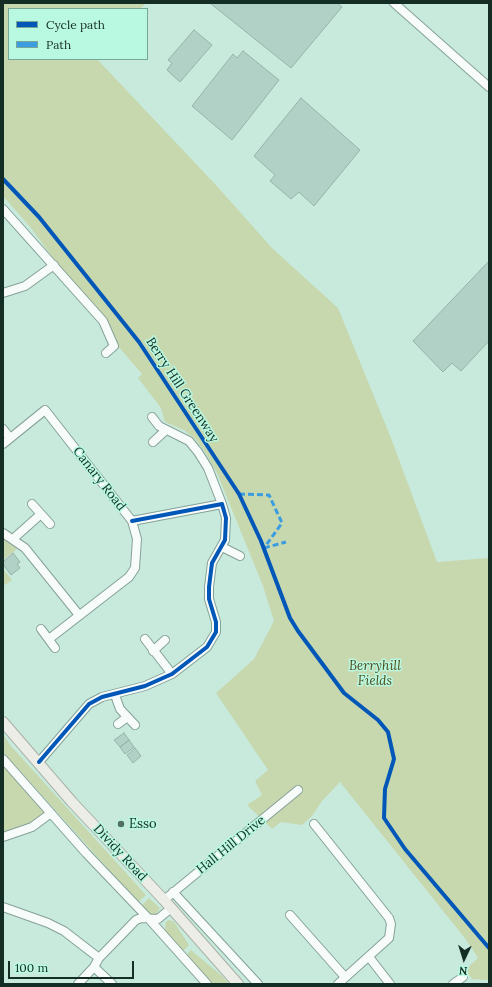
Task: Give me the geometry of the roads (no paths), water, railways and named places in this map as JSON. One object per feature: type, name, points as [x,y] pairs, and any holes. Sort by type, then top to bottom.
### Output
[{"type":"main road","name":"Dividy Road","points":[[3,722],[72,802],[164,900],[238,984]]},
{"type":"street","points":[[394,3],[489,87]]},
{"type":"street","points":[[3,209],[103,321],[119,354]]},
{"type":"street","points":[[3,293],[25,286],[54,265]]},
{"type":"street","points":[[106,353],[114,346]]},
{"type":"street","name":"Canary Road","points":[[3,444],[46,410],[132,521],[137,539],[135,568],[128,577],[49,639]]},
{"type":"street","points":[[39,762],[89,704],[102,697],[115,695],[145,686],[172,674],[207,647],[216,632],[216,622],[209,599],[209,587],[212,563],[222,546],[226,530],[222,504],[208,468],[198,452],[189,441],[179,434],[159,426],[152,417]]},
{"type":"street","points":[[3,429],[10,438]]},
{"type":"street","points":[[152,442],[166,430]]},
{"type":"street","points":[[32,504],[50,524]]},
{"type":"street","points":[[132,521],[222,504]]},
{"type":"street","points":[[13,539],[41,514]]},
{"type":"street","points":[[3,533],[25,548],[79,615]]},
{"type":"street","points":[[222,546],[240,556]]},
{"type":"street","points":[[41,629],[55,648]]},
{"type":"street","points":[[145,639],[172,674]]},
{"type":"street","points":[[153,651],[165,640]]},
{"type":"street","points":[[115,695],[126,718],[134,725]]},
{"type":"street","points":[[118,724],[126,718]]},
{"type":"street","name":"Dividy Road","points":[[3,759],[86,853],[149,919],[207,984]]},
{"type":"street","name":"Hall Hill Drive","points":[[164,900],[298,790]]},
{"type":"street","points":[[3,837],[32,827],[52,813]]},
{"type":"street","points":[[314,824],[389,918],[391,930],[389,938],[338,984]]},
{"type":"street","points":[[173,892],[258,984]]},
{"type":"street","points":[[3,907],[48,923],[64,931],[99,958]]},
{"type":"street","points":[[78,984],[94,967],[99,958],[136,920],[141,918],[158,919],[170,908]]},
{"type":"street","points":[[290,916],[345,977]]},
{"type":"street","points":[[369,957],[390,984]]},
{"type":"street","points":[[94,967],[112,984]]},
{"type":"street","points":[[453,984],[462,977]]},
{"type":"place","name":"Esso","points":[[121,824]]},
{"type":"park label","name":"Berryhill Fields","points":[[375,674]]}]
